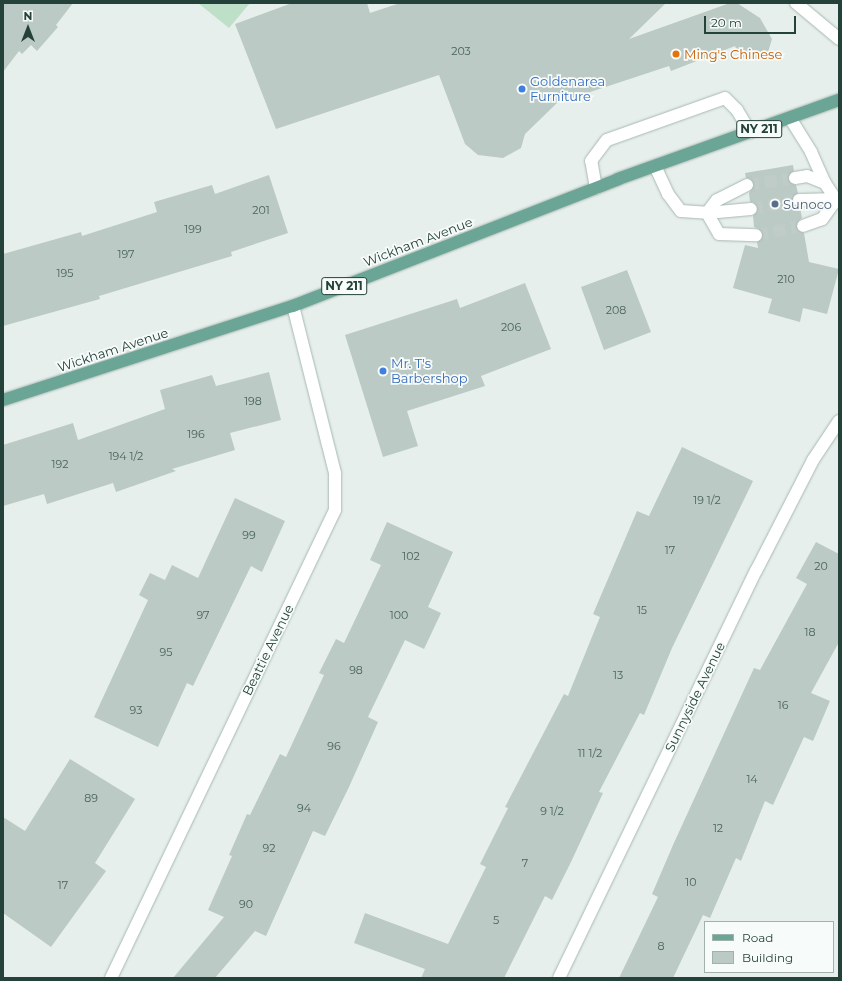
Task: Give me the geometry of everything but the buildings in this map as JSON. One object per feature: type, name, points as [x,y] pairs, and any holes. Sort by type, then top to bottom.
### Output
[{"type":"main road","name":"Wickham Avenue","points":[[3,400],[294,306],[596,188],[839,100]]},
{"type":"street","points":[[796,3],[839,39]]},
{"type":"street","points":[[596,188],[591,160],[607,140],[725,98],[737,110],[750,132]]},
{"type":"street","points":[[790,118],[811,152],[825,183],[837,199]]},
{"type":"street","points":[[655,166],[668,194],[681,211],[707,213],[751,209]]},
{"type":"street","points":[[795,178],[807,176],[825,183]]},
{"type":"street","points":[[707,213],[717,200],[747,185]]},
{"type":"street","points":[[799,200],[837,199]]},
{"type":"street","points":[[803,226],[822,218],[837,199]]},
{"type":"street","points":[[707,213],[719,234],[756,235]]},
{"type":"street","name":"Beattie Avenue","points":[[111,978],[335,510],[335,473],[294,306]]},
{"type":"street","name":"Sunnyside Avenue","points":[[559,978],[760,564],[813,460],[839,421]]},
{"type":"green space","points":[[198,3],[250,3],[229,28]]},
{"type":"tunnel","points":[[747,185],[795,178]]},
{"type":"tunnel","points":[[751,209],[799,200]]},
{"type":"tunnel","points":[[756,235],[803,226]]},
{"type":"place","name":"Ming's Chinese","points":[[676,54]]},
{"type":"place","name":"Goldenarea Furniture","points":[[522,89]]},
{"type":"place","name":"Sunoco","points":[[775,204]]},
{"type":"place","name":"Mr. T's Barbershop","points":[[383,371]]}]
